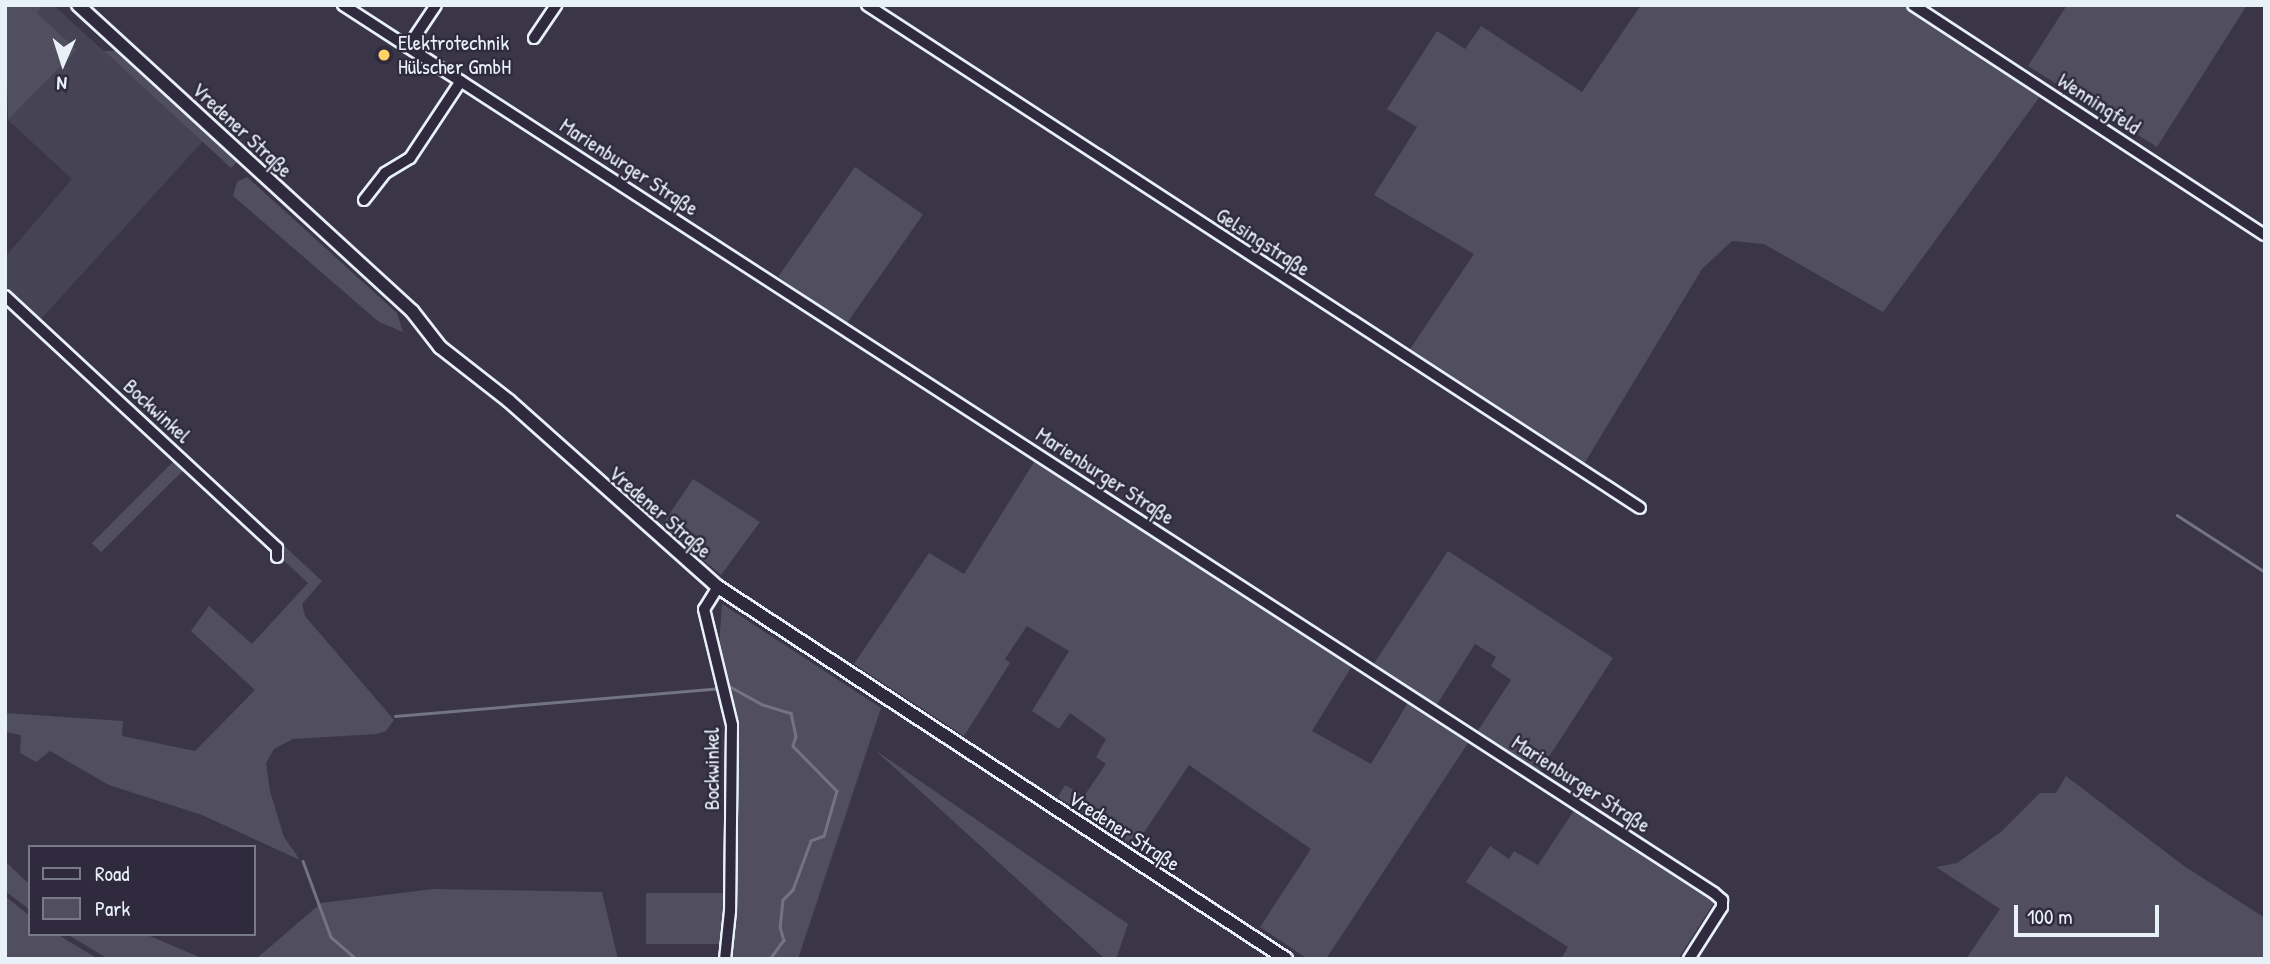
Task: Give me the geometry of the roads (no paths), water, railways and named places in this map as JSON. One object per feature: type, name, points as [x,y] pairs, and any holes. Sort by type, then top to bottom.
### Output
[{"type":"street","name":"Vredener Straße","points":[[78,5],[412,311],[440,347],[509,401],[718,587],[1286,959]]},
{"type":"street","name":"Marienburger Straße","points":[[344,5],[1714,893],[1722,900],[1722,907],[1689,959]]},
{"type":"street","points":[[408,47],[436,5]]},
{"type":"street","points":[[534,38],[556,5]]},
{"type":"street","name":"Gelsingstraße","points":[[867,5],[1640,508]]},
{"type":"street","name":"Wenningfeld","points":[[1913,5],[2265,235]]},
{"type":"street","points":[[364,200],[385,173],[410,158],[461,81]]},
{"type":"street","name":"Bockwinkel","points":[[5,296],[277,548],[277,556]]},
{"type":"street","name":"Bockwinkel","points":[[718,587],[704,609],[732,725],[730,911],[725,959]]},
{"type":"waterway","points":[[2177,515],[2265,572]]},
{"type":"waterway","points":[[729,686],[761,704],[791,713],[796,736],[793,746],[837,791],[824,836],[811,841],[793,890],[783,900],[780,927],[784,940],[770,959]]},
{"type":"waterway","points":[[395,716],[719,688]]},
{"type":"waterway","points":[[303,861],[331,937],[356,959]]},
{"type":"place","name":"Elektrotechnik Hülscher GmbH","points":[[384,55]]}]
